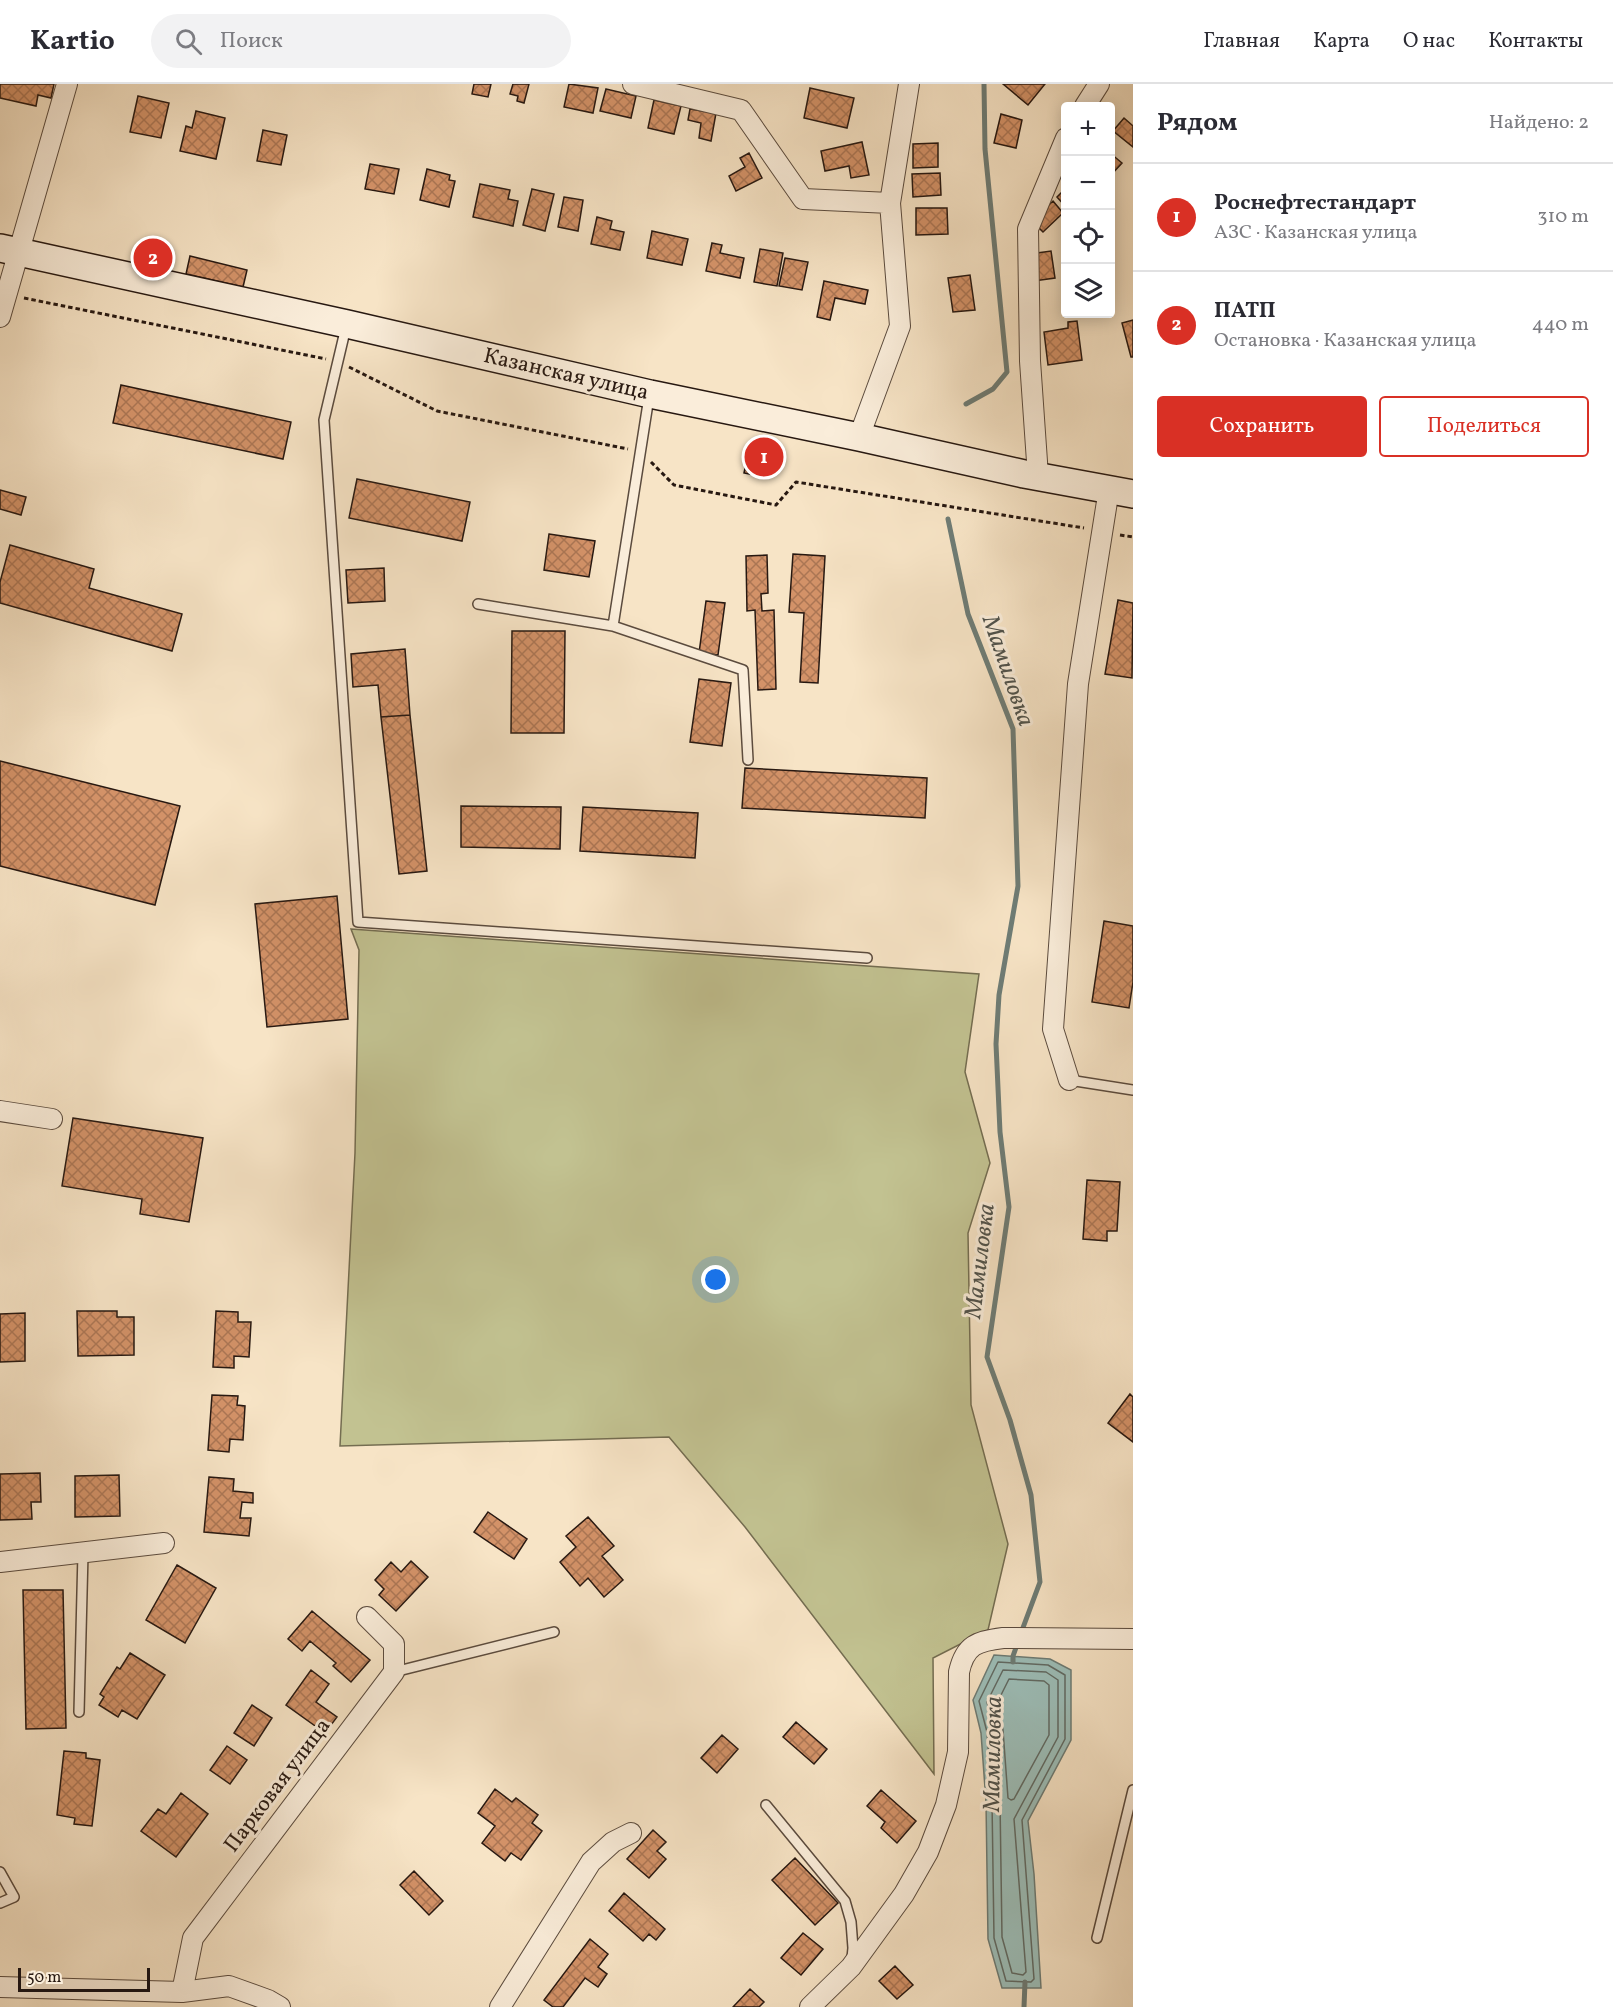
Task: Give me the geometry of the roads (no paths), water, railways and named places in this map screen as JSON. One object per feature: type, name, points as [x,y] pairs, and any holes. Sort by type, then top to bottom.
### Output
[{"type":"street","points":[[0,317],[7,295],[10,250],[67,84]]},
{"type":"street","points":[[633,84],[741,110],[803,199],[890,203]]},
{"type":"street","points":[[859,437],[900,327],[890,203],[909,84]]},
{"type":"street","points":[[1088,102],[1099,84]]},
{"type":"street","points":[[1038,476],[1030,361],[1028,229],[1061,148]]},
{"type":"street","name":"Казанская улица","points":[[10,250],[650,394],[1038,476],[1125,491]]},
{"type":"street","points":[[1069,1080],[1053,1029],[1078,684],[1103,532],[1125,491]]},
{"type":"street","points":[[0,1111],[52,1119]]},
{"type":"street","points":[[0,1563],[164,1544]]},
{"type":"street","points":[[367,1617],[394,1644],[394,1672]]},
{"type":"street","points":[[810,2007],[851,1967],[904,1894],[928,1851],[946,1805],[958,1752],[959,1672],[968,1649],[981,1641],[1003,1638],[1133,1639]]},
{"type":"street","name":"Парковая улица","points":[[182,1992],[193,1938],[394,1672]]},
{"type":"street","points":[[500,2007],[591,1862],[612,1842],[631,1833]]},
{"type":"street","points":[[0,1987],[182,1992],[229,1986],[268,2000],[280,2007]]},
{"type":"lane","points":[[347,324],[324,420],[358,922],[867,958]]},
{"type":"lane","points":[[613,626],[650,394]]},
{"type":"lane","points":[[478,604],[613,626],[743,670],[747,760]]},
{"type":"lane","points":[[1069,1080],[1133,1090]]},
{"type":"lane","points":[[79,1712],[83,1553]]},
{"type":"lane","points":[[394,1672],[554,1632]]},
{"type":"lane","points":[[1096,1938],[1133,1790]]},
{"type":"lane","points":[[766,1805],[844,1902],[851,1922],[853,1948],[851,1967]]},
{"type":"lane","points":[[0,1872],[14,1897],[0,1904]]},
{"type":"water","points":[[994,1655],[1050,1659],[1071,1670],[1071,1740],[1028,1821],[1034,1874],[1041,1988],[1002,1988],[988,1939],[986,1802],[981,1733],[973,1700]]},
{"type":"waterway","points":[[966,404],[993,389],[1007,372],[985,149],[984,84]]},
{"type":"waterway","name":"Мамиловка","points":[[948,519],[968,614],[1013,729],[1018,886],[999,995],[996,1044],[1000,1132],[1009,1207],[987,1357],[1010,1420],[1031,1495],[1040,1582],[1021,1633]]},
{"type":"waterway","name":"Мамиловка","points":[[1013,1662],[1018,1642]]},
{"type":"waterway","name":"Мамиловка","points":[[1024,2007],[1025,1982]]},
{"type":"place","name":"ПАТП","points":[[153,258]]},
{"type":"place","name":"Роснефтестандарт","points":[[764,457]]}]
